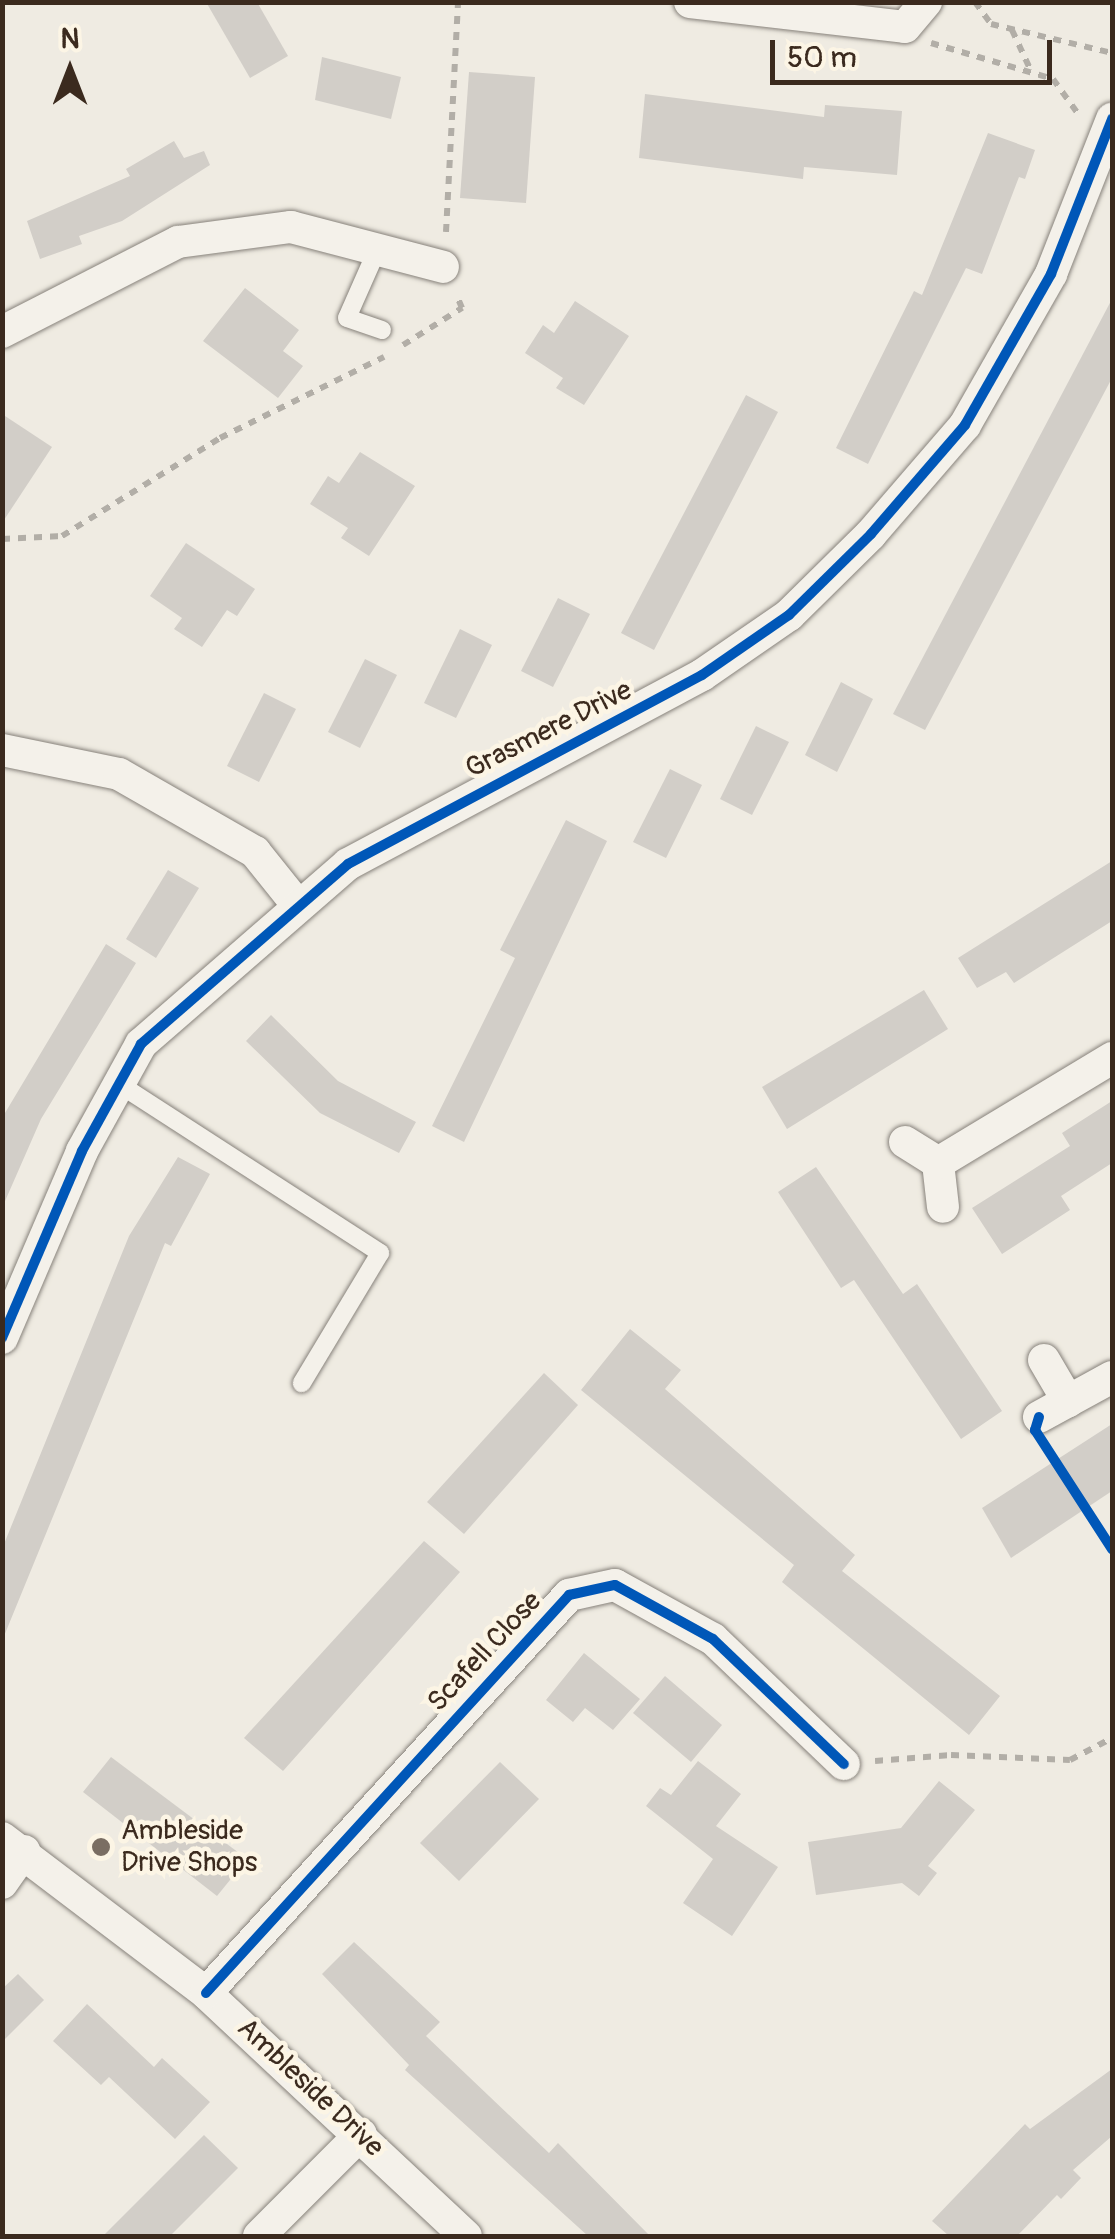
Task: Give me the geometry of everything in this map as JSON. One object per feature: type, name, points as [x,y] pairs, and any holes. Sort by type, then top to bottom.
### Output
[{"type":"street","points":[[690,2],[915,15]]},
{"type":"street","name":"Grasmere Drive","points":[[2,1338],[118,1084],[141,1044],[296,904],[430,814],[702,676],[789,615],[966,425],[1050,274],[1106,131]]},
{"type":"street","points":[[2,332],[178,242],[291,227],[443,268]]},
{"type":"street","points":[[2,750],[119,774],[255,852],[296,904]]},
{"type":"street","points":[[938,1164],[1112,1058]]},
{"type":"street","points":[[906,1142],[938,1164]]},
{"type":"street","points":[[938,1164],[942,1207]]},
{"type":"street","points":[[1044,1360],[1053,1409],[1112,1377]]},
{"type":"street","name":"Scafell Close","points":[[206,1993],[569,1595],[615,1585],[713,1640],[844,1764]]},
{"type":"street","points":[[2,1883],[13,1845]]},
{"type":"street","name":"Ambleside Drive","points":[[13,1845],[206,1993],[466,2236]]},
{"type":"street","points":[[259,2236],[361,2134]]},
{"type":"lane","points":[[377,250],[347,318],[382,330]]},
{"type":"lane","points":[[118,1084],[380,1254],[302,1383]]},
{"type":"path","points":[[2,538],[62,536],[220,438],[374,364],[462,308],[443,268],[458,2]]},
{"type":"path","points":[[975,2],[991,24],[1112,53]]},
{"type":"path","points":[[915,15],[950,54],[1053,78],[1106,131]]},
{"type":"path","points":[[1012,29],[1032,74]]},
{"type":"path","points":[[844,1764],[951,1755],[1070,1760],[1112,1738]]},
{"type":"building","points":[[206,2],[257,2],[288,56],[250,78]]},
{"type":"building","points":[[322,57],[401,77],[391,119],[315,100]]},
{"type":"building","points":[[469,72],[535,77],[526,203],[460,198]]},
{"type":"building","points":[[645,94],[824,117],[825,105],[902,111],[897,175],[804,167],[803,179],[639,158]]},
{"type":"building","points":[[988,133],[1035,150],[1025,179],[1019,177],[982,274],[966,268],[868,464],[836,448],[914,291],[922,295]]},
{"type":"building","points":[[174,141],[184,158],[204,151],[210,165],[122,221],[79,236],[82,244],[40,259],[27,221],[130,176],[126,169]]},
{"type":"building","points":[[245,288],[299,330],[283,351],[303,366],[278,398],[203,341]]},
{"type":"building","points":[[1112,299],[1112,378],[925,730],[893,714]]},
{"type":"building","points":[[575,301],[629,336],[584,405],[556,388],[563,378],[525,353],[543,325],[554,333]]},
{"type":"building","points":[[746,395],[778,412],[654,650],[621,633]]},
{"type":"building","points":[[2,414],[52,447],[2,523]]},
{"type":"building","points":[[360,452],[415,486],[369,556],[341,538],[348,528],[310,504],[328,476],[339,483]]},
{"type":"building","points":[[186,543],[255,589],[237,616],[227,610],[202,647],[174,629],[182,618],[150,596]]},
{"type":"building","points":[[558,598],[590,614],[553,687],[521,671]]},
{"type":"building","points":[[460,629],[492,645],[456,718],[424,703]]},
{"type":"building","points":[[365,659],[397,675],[360,748],[328,732]]},
{"type":"building","points":[[841,682],[873,699],[837,772],[805,755]]},
{"type":"building","points":[[264,693],[296,709],[259,782],[227,766]]},
{"type":"building","points":[[756,726],[789,742],[752,815],[720,799]]},
{"type":"building","points":[[670,769],[702,785],[666,858],[633,842]]},
{"type":"building","points":[[566,820],[607,841],[464,1142],[432,1126],[515,958],[500,950]]},
{"type":"building","points":[[1112,861],[1112,921],[1014,983],[1006,972],[977,988],[958,958]]},
{"type":"building","points":[[168,870],[199,888],[156,958],[126,939]]},
{"type":"building","points":[[106,944],[136,963],[41,1119],[2,1208],[2,1118]]},
{"type":"building","points":[[924,990],[948,1029],[787,1129],[762,1087]]},
{"type":"building","points":[[271,1015],[338,1081],[416,1122],[399,1153],[320,1113],[246,1041]]},
{"type":"building","points":[[1112,1101],[1112,1163],[1061,1196],[1070,1210],[1002,1254],[972,1208],[1070,1146],[1062,1133]]},
{"type":"building","points":[[178,1157],[210,1174],[171,1246],[165,1243],[2,1641],[2,1549],[129,1236]]},
{"type":"building","points":[[816,1167],[903,1294],[917,1284],[1002,1411],[961,1439],[854,1280],[841,1288],[778,1192]]},
{"type":"building","points":[[630,1329],[681,1370],[665,1389],[855,1555],[842,1571],[1000,1696],[969,1735],[782,1582],[794,1565],[581,1390]]},
{"type":"building","points":[[544,1373],[578,1405],[464,1534],[427,1502]]},
{"type":"building","points":[[1112,1424],[1112,1491],[1011,1558],[982,1508]]},
{"type":"building","points":[[424,1541],[460,1572],[283,1771],[244,1738]]},
{"type":"building","points":[[584,1653],[640,1699],[613,1730],[585,1708],[573,1722],[546,1700]]},
{"type":"building","points":[[665,1676],[722,1725],[691,1762],[633,1713]]},
{"type":"building","points":[[111,1757],[247,1859],[217,1896],[83,1792]]},
{"type":"building","points":[[698,1761],[741,1794],[716,1826],[778,1867],[732,1936],[683,1903],[713,1859],[646,1806],[660,1788],[671,1795]]},
{"type":"building","points":[[500,1762],[539,1799],[459,1881],[420,1843]]},
{"type":"building","points":[[939,1781],[975,1810],[928,1866],[937,1873],[919,1896],[902,1883],[816,1895],[808,1842],[901,1828]]},
{"type":"building","points":[[354,1942],[440,2022],[426,2036],[549,2153],[558,2143],[650,2236],[588,2236],[405,2070],[409,2065],[322,1974]]},
{"type":"building","points":[[18,1974],[44,2000],[2,2042],[2,1989]]},
{"type":"building","points":[[87,2004],[154,2067],[162,2058],[210,2102],[175,2139],[109,2077],[101,2085],[53,2041]]},
{"type":"building","points":[[1112,2069],[1112,2136],[1073,2170],[1081,2178],[1061,2199],[1057,2195],[1017,2236],[949,2236],[932,2221],[1025,2124],[1030,2129]]},
{"type":"building","points":[[204,2135],[238,2168],[170,2236],[103,2236]]},
{"type":"cycle path","points":[[2,1338],[82,1151],[141,1044],[348,864],[702,675],[789,615],[871,534],[965,425],[1051,274],[1112,119]]},
{"type":"cycle path","points":[[1039,1417],[1035,1430],[1112,1549]]},
{"type":"cycle path","points":[[206,1993],[569,1595],[615,1585],[713,1639],[844,1764]]},
{"type":"place","name":"Ambleside Drive Shops","points":[[101,1847]]}]
